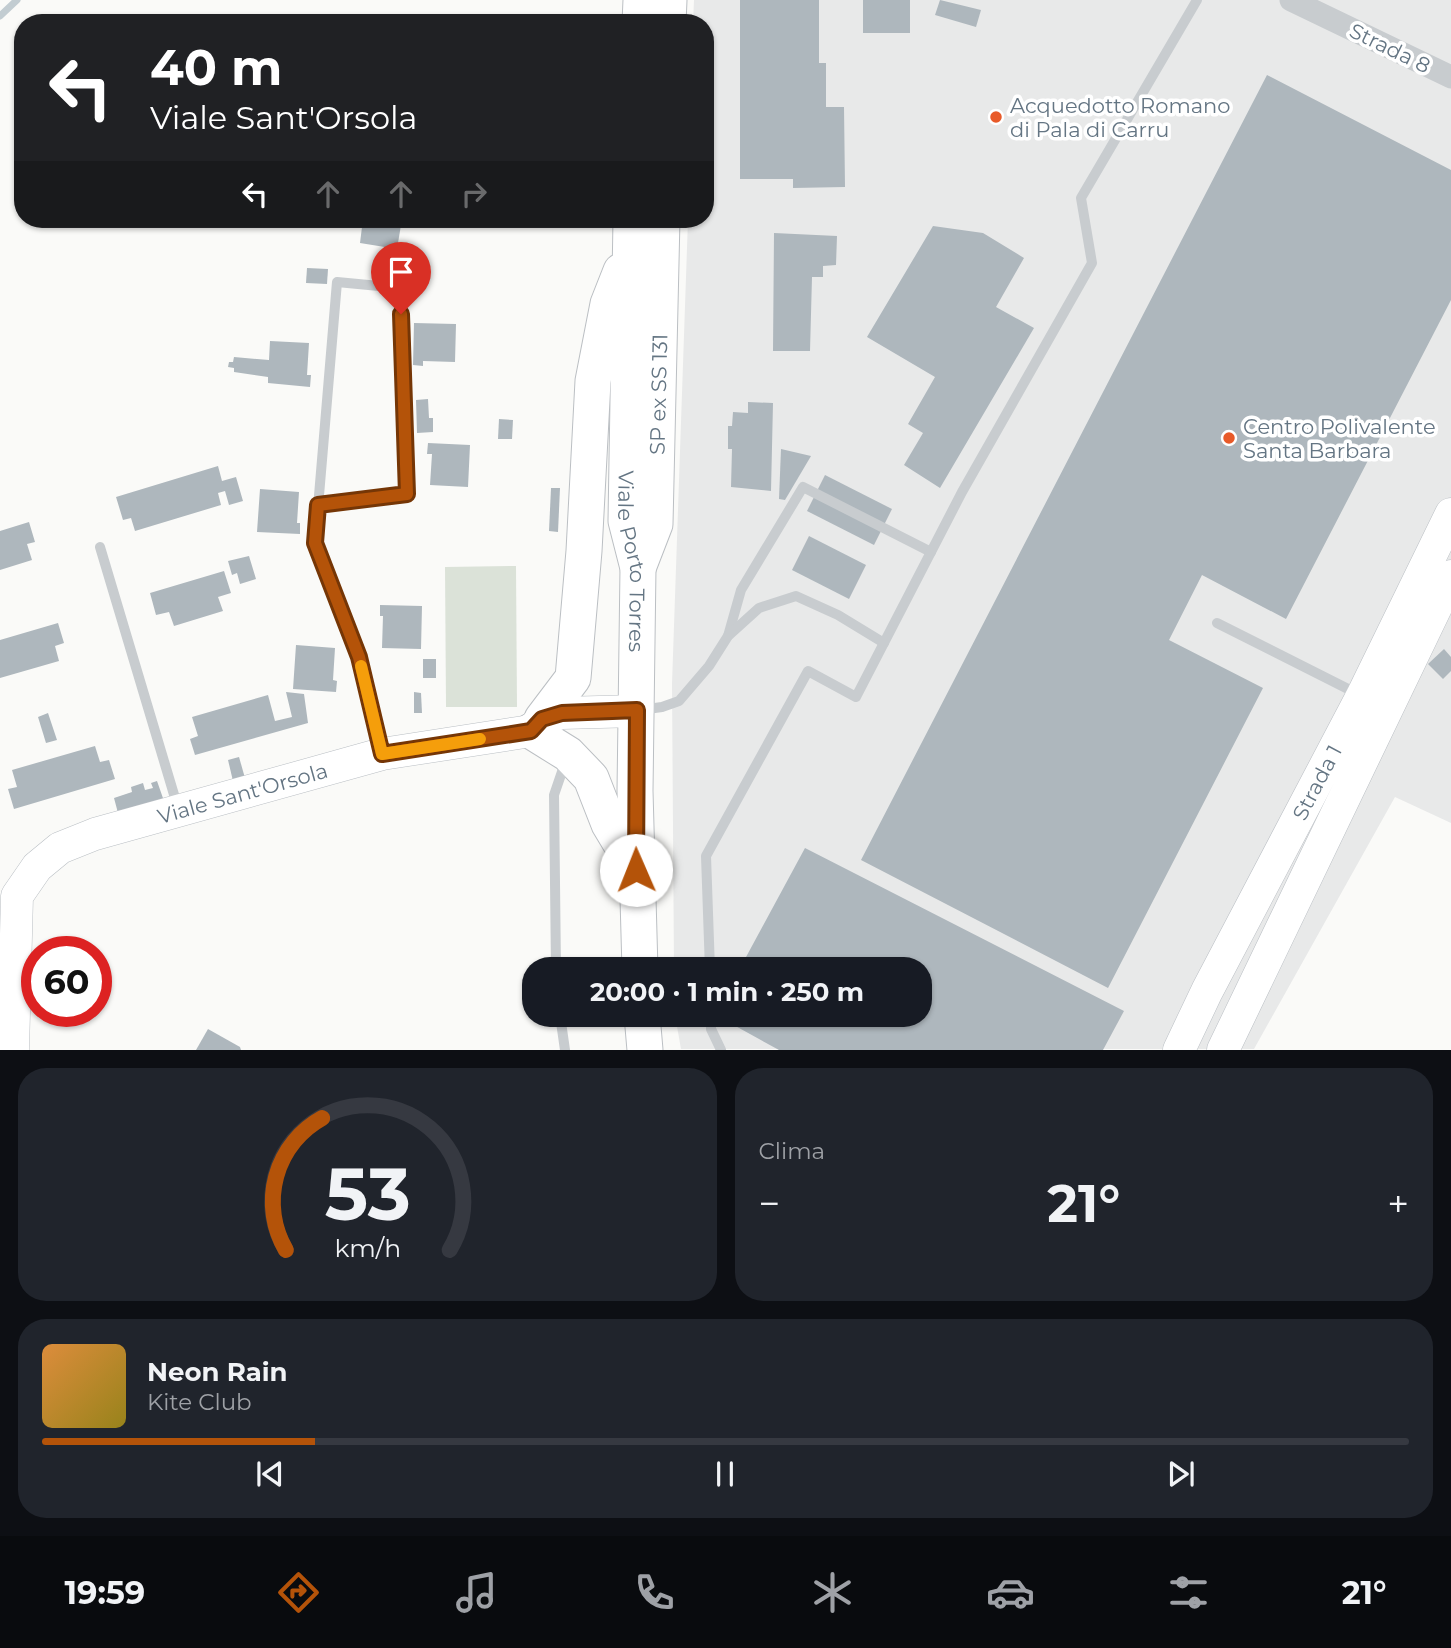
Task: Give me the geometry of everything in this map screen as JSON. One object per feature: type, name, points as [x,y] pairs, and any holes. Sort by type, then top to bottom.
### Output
[{"type":"main road","name":"SP ex SS 131","points":[[638,568],[655,524],[662,228]]},
{"type":"main road","name":"Viale Porto Torres","points":[[630,235],[631,332],[626,521],[638,568],[636,870]]},
{"type":"main road","points":[[630,235],[608,304],[593,381],[584,551],[573,678],[536,725],[591,778],[609,824],[636,870],[639,957]]},
{"type":"main road","points":[[643,1027],[645,1049]]},
{"type":"street","name":"Strada 8","points":[[1291,0],[1451,77]]},
{"type":"street","name":"Strada 1","points":[[1179,1049],[1206,990],[1363,695],[1451,514]]},
{"type":"street","name":"Strada 1","points":[[1223,1049],[1451,576]]},
{"type":"street","name":"Viale Sant'Orsola","points":[[13,1049],[12,893],[37,867],[61,848],[95,834],[382,754],[536,725],[562,713],[637,710]]},
{"type":"lane","points":[[710,957],[706,856],[808,671],[856,697],[962,492],[1092,263],[1081,198],[1197,0]]},
{"type":"lane","points":[[318,505],[407,494],[400,288],[337,282],[318,505],[315,543],[359,657],[382,754]]},
{"type":"lane","points":[[728,636],[741,590],[803,487],[931,552]]},
{"type":"lane","points":[[100,547],[179,811]]},
{"type":"lane","points":[[637,710],[662,707],[679,701],[709,666],[728,636],[759,608],[796,596],[838,615],[884,643]]},
{"type":"lane","points":[[1217,623],[1363,695]]},
{"type":"lane","points":[[556,957],[554,795],[568,754]]},
{"type":"lane","points":[[562,1027],[565,1049]]},
{"type":"lane","points":[[711,1027],[721,1049]]},
{"type":"shaded area","points":[[694,0],[1451,0],[1451,823],[1395,797],[1254,1049],[681,1049],[677,1027],[932,1027],[932,957],[674,957],[672,684],[688,228],[714,228],[714,14],[693,14]]},
{"type":"shaded area","points":[[516,566],[517,707],[446,707],[445,567]]},
{"type":"building","points":[[740,0],[819,0],[819,63],[826,63],[826,107],[844,107],[845,187],[793,188],[793,179],[740,179]]},
{"type":"building","points":[[863,0],[910,0],[910,33],[863,33]]},
{"type":"building","points":[[940,0],[981,10],[976,27],[935,15]]},
{"type":"building","name":"Centro Polivalente Santa Barbara","points":[[1267,75],[1451,170],[1451,300],[1286,619],[1202,575],[1169,640],[1263,688],[1108,988],[861,860]]},
{"type":"building","points":[[933,226],[983,233],[1024,258],[996,307],[1034,328],[940,488],[904,465],[923,433],[908,424],[935,377],[867,337]]},
{"type":"building","points":[[362,228],[400,228],[397,249],[360,243]]},
{"type":"building","points":[[774,233],[837,236],[836,265],[823,266],[823,277],[812,277],[810,351],[773,351]]},
{"type":"building","points":[[307,268],[328,269],[327,284],[306,283]]},
{"type":"building","points":[[414,323],[456,324],[455,362],[423,361],[423,366],[413,365]]},
{"type":"building","points":[[270,341],[309,343],[307,375],[311,375],[310,387],[268,383],[268,377],[234,372],[234,368],[228,367],[234,357],[269,360]]},
{"type":"building","points":[[428,399],[433,432],[417,433],[416,400]]},
{"type":"building","points":[[748,402],[773,403],[771,491],[731,487],[732,449],[728,449],[728,426],[732,426],[733,412],[748,413]]},
{"type":"building","points":[[499,419],[513,420],[512,439],[498,439]]},
{"type":"building","points":[[428,443],[470,445],[468,487],[430,485],[432,454],[427,454]]},
{"type":"building","points":[[781,449],[811,456],[785,500],[779,499]]},
{"type":"building","points":[[218,466],[222,481],[236,477],[243,501],[229,505],[225,491],[218,493],[221,505],[135,531],[131,518],[123,520],[116,497]]},
{"type":"building","points":[[825,475],[892,509],[874,545],[807,511]]},
{"type":"building","points":[[551,488],[560,488],[558,532],[549,531]]},
{"type":"building","points":[[260,489],[299,492],[297,523],[300,523],[300,534],[257,532]]},
{"type":"building","points":[[29,522],[35,542],[27,544],[32,560],[0,570],[0,531]]},
{"type":"building","points":[[809,536],[866,565],[849,599],[792,570]]},
{"type":"building","points":[[249,556],[256,579],[240,584],[237,573],[232,575],[228,561]]},
{"type":"building","points":[[224,571],[231,593],[218,597],[223,611],[174,626],[169,612],[156,615],[150,593]]},
{"type":"building","points":[[380,605],[422,606],[421,649],[382,648],[383,616],[380,616]]},
{"type":"building","points":[[58,623],[64,643],[55,646],[59,661],[0,678],[0,640]]},
{"type":"building","points":[[296,645],[335,648],[333,680],[337,681],[336,692],[293,689]]},
{"type":"building","points":[[1444,649],[1451,657],[1451,671],[1443,679],[1428,664]]},
{"type":"building","points":[[423,659],[436,659],[436,678],[423,678]]},
{"type":"building","points":[[286,692],[304,694],[308,723],[195,755],[190,739],[198,736],[192,717],[268,695],[275,721],[292,717]]},
{"type":"building","points":[[414,692],[421,693],[422,713],[414,713]]},
{"type":"building","points":[[48,713],[57,740],[46,743],[38,717]]},
{"type":"building","points":[[95,746],[100,762],[109,760],[115,779],[14,809],[8,789],[17,787],[12,770]]},
{"type":"building","points":[[239,757],[245,778],[233,781],[228,760]]},
{"type":"building","points":[[157,781],[164,801],[118,813],[114,798],[132,792],[131,787],[143,783],[145,790],[153,788],[151,783]]},
{"type":"building","points":[[805,848],[1124,1011],[1103,1050],[779,1050],[737,1027],[932,1027],[932,957],[746,957]]},
{"type":"building","points":[[208,1029],[240,1047],[241,1050],[196,1050]]},
{"type":"waterway","points":[[0,16],[17,0]]},
{"type":"slow traffic","points":[[361,666],[382,754],[480,739]]},
{"type":"place","name":"Acquedotto Romano di Pala di Carru","points":[[996,117]]},
{"type":"place","name":"Centro Polivalente Santa Barbara","points":[[1229,438]]},
{"type":"route","points":[[401,314],[407,494],[318,505],[315,543],[359,657],[382,754],[531,731],[542,719],[562,713],[637,710],[636,870]]}]
